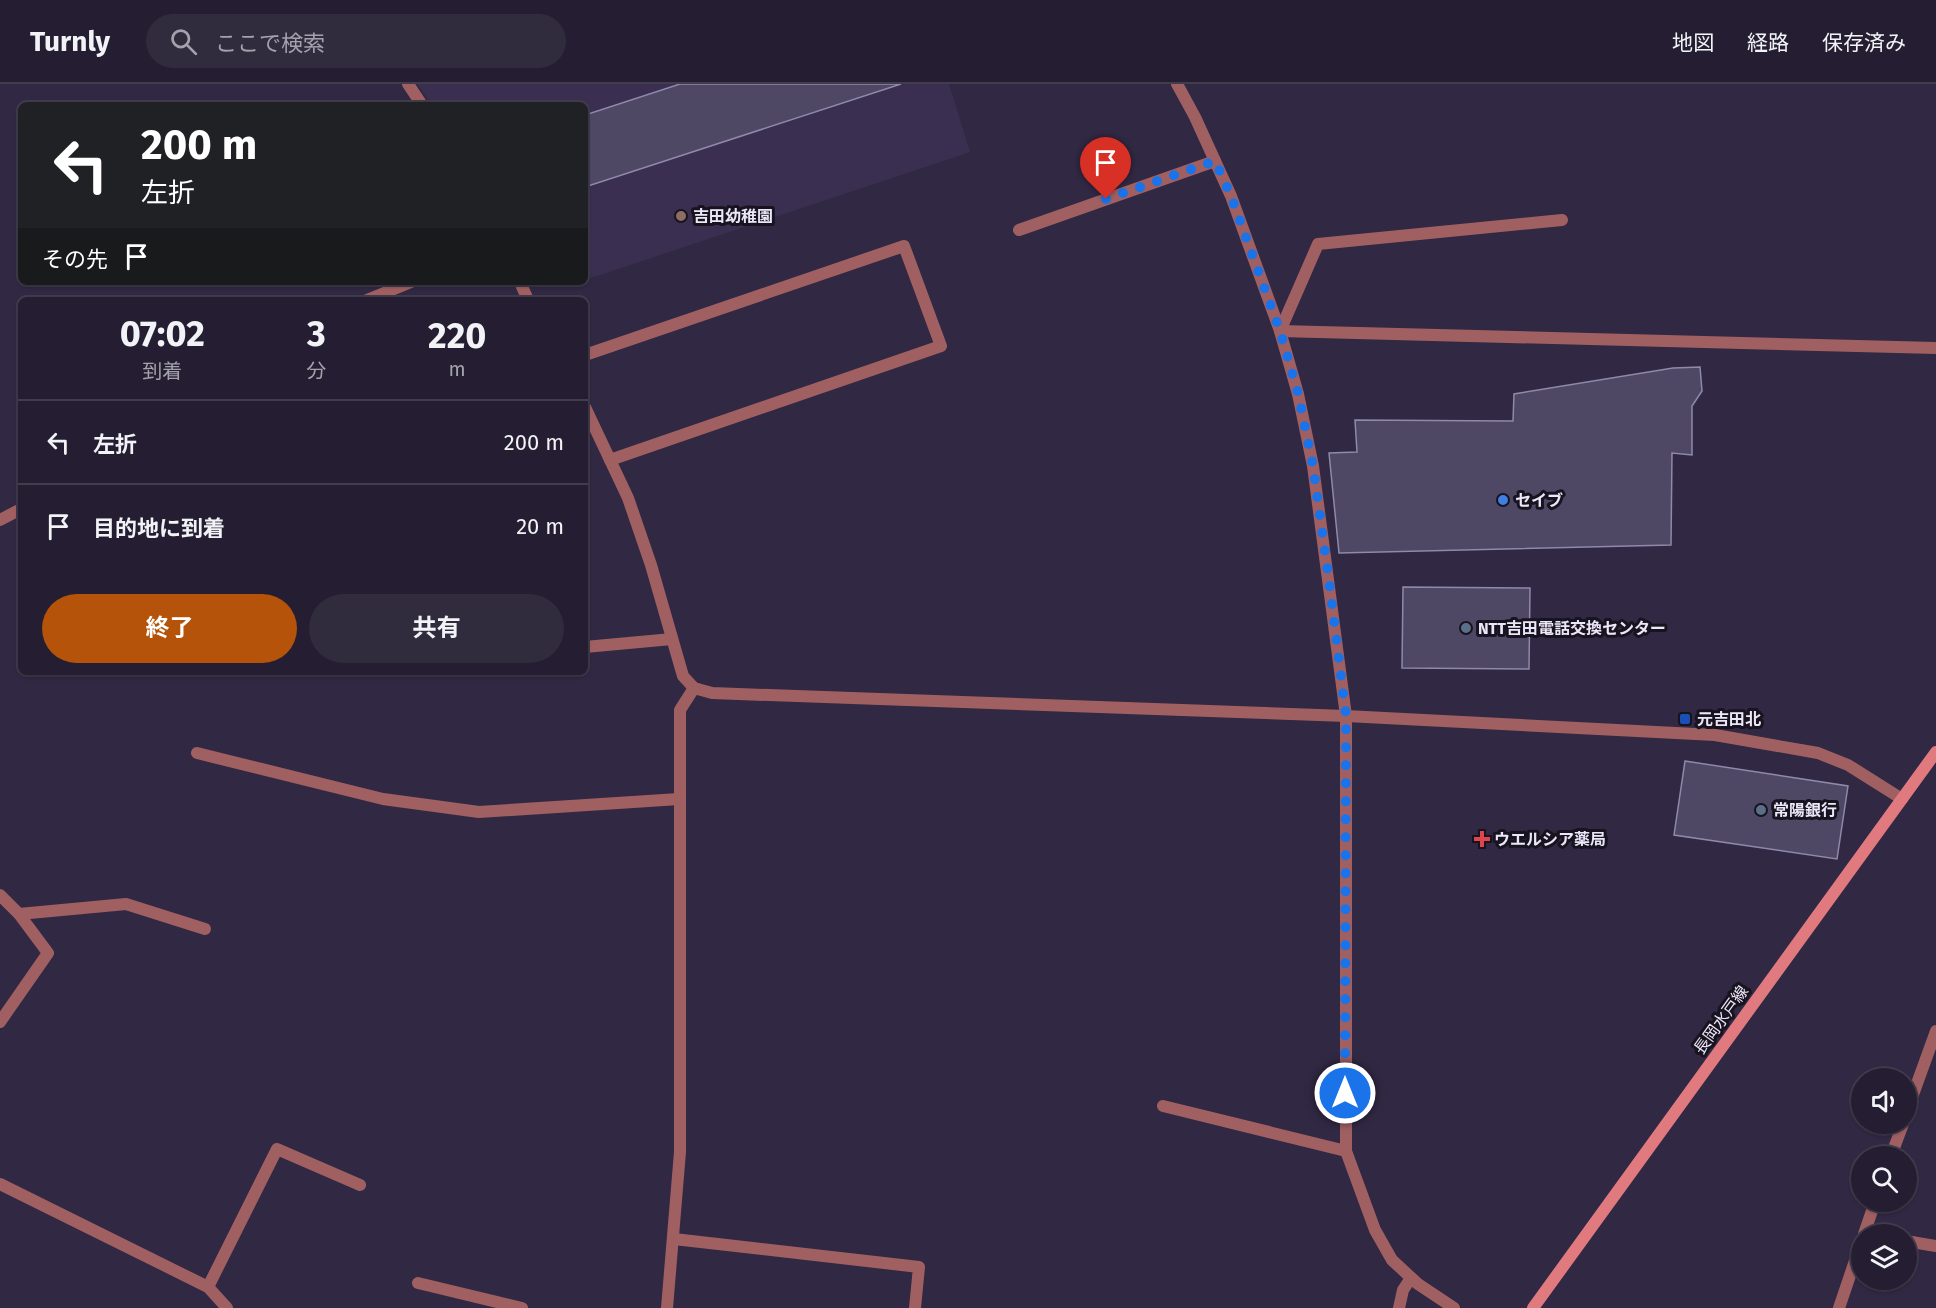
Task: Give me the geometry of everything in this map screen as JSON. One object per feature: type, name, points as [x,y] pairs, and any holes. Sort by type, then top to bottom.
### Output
[{"type":"main road","name":"長岡水戸線","points":[[1533,1308],[1936,752]]},
{"type":"street","points":[[408,84],[420,102]]},
{"type":"street","points":[[1177,84],[1231,196],[1280,331],[1298,393],[1313,466],[1346,716],[1346,1151],[1375,1230],[1392,1260],[1411,1278],[1454,1308]]},
{"type":"street","points":[[1019,230],[1215,161]]},
{"type":"street","points":[[1280,331],[1318,244],[1562,220]]},
{"type":"street","points":[[588,354],[904,246],[941,346],[610,460]]},
{"type":"street","points":[[375,297],[404,285]]},
{"type":"street","points":[[1280,331],[1936,348]]},
{"type":"street","points":[[588,413],[628,498],[651,565],[683,676],[694,688],[712,693],[1346,716],[1715,735],[1818,753],[1848,765],[1902,799]]},
{"type":"street","points":[[0,520],[18,511]]},
{"type":"street","points":[[588,647],[672,639]]},
{"type":"street","points":[[667,1308],[674,1239],[682,1054],[680,710],[694,688]]},
{"type":"street","points":[[197,753],[383,799],[479,813],[679,799]]},
{"type":"street","points":[[0,895],[19,914],[48,953],[0,1022]]},
{"type":"street","points":[[19,914],[126,904],[205,929]]},
{"type":"street","points":[[1917,1084],[1936,1031]]},
{"type":"street","points":[[1163,1106],[1346,1151]]},
{"type":"street","points":[[208,1287],[277,1149],[360,1185]]},
{"type":"street","points":[[0,1184],[208,1287],[228,1308]]},
{"type":"street","points":[[674,1239],[919,1267],[915,1308]]},
{"type":"street","points":[[1917,1243],[1936,1246]]},
{"type":"street","points":[[1839,1308],[1851,1276]]},
{"type":"street","points":[[1399,1308],[1403,1290],[1411,1278]]},
{"type":"street","points":[[418,1283],[522,1308]]},
{"type":"shaded area","name":"吉田幼稚園","points":[[417,84],[949,84],[970,152],[588,279],[588,102],[430,102]]},
{"type":"building","points":[[680,84],[901,84],[588,186],[588,114]]},
{"type":"building","name":"セイブ","points":[[1700,367],[1702,391],[1692,406],[1692,455],[1672,453],[1671,545],[1339,553],[1329,453],[1357,452],[1355,420],[1513,421],[1514,394],[1673,368]]},
{"type":"building","name":"NTT吉田電話交換センター","points":[[1403,587],[1530,588],[1529,669],[1402,668]]},
{"type":"building","name":"常陽銀行","points":[[1685,761],[1848,786],[1837,859],[1674,835]]},
{"type":"place","name":"吉田幼稚園","points":[[681,216]]},
{"type":"place","name":"セイブ","points":[[1503,500]]},
{"type":"place","name":"NTT吉田電話交換センター","points":[[1466,628]]},
{"type":"place","name":"元吉田北","points":[[1685,719]]},
{"type":"place","name":"常陽銀行","points":[[1761,810]]},
{"type":"place","name":"ウエルシア薬局","points":[[1482,839]]},
{"type":"route","points":[[1106,199],[1215,161],[1231,196],[1255,268],[1280,331],[1298,393],[1313,466],[1346,716],[1345,1093]]}]
